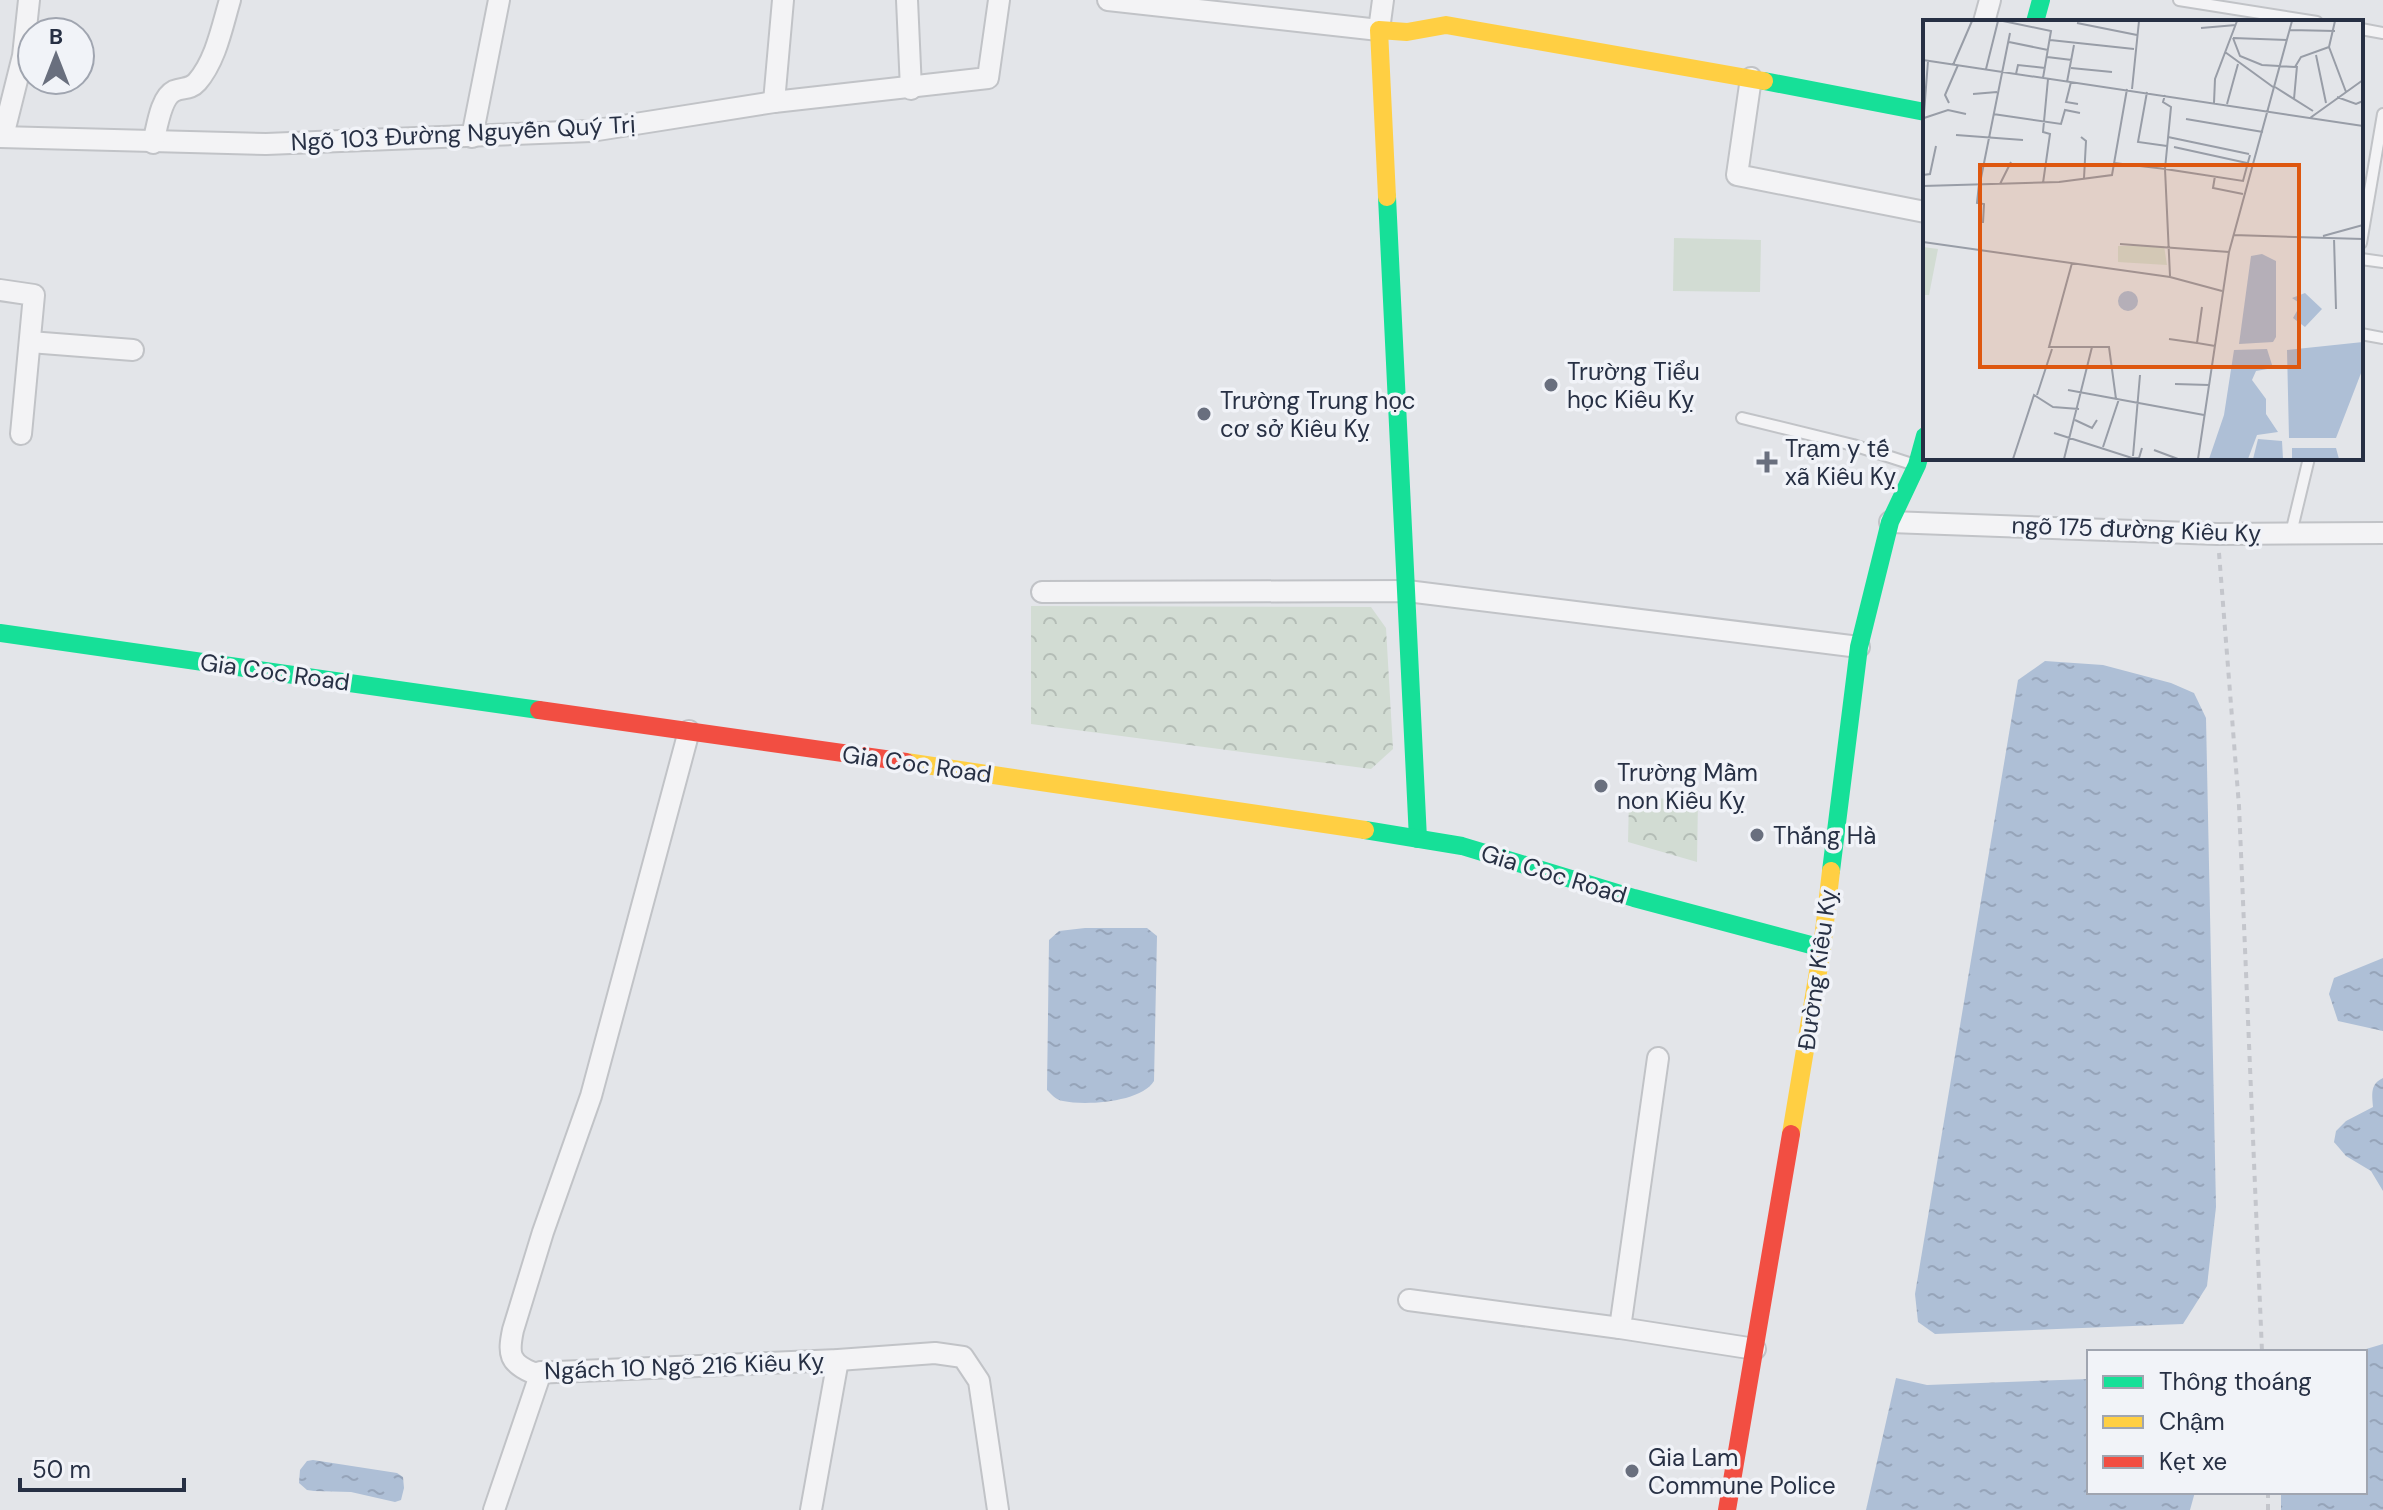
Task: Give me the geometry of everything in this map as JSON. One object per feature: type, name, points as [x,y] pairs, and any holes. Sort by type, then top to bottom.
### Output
[{"type":"street","points":[[2,137],[23,56],[29,0]]},
{"type":"street","points":[[153,143],[166,99],[174,91],[196,84],[214,51],[230,0]]},
{"type":"street","points":[[472,137],[499,0]]},
{"type":"street","points":[[774,102],[783,0]]},
{"type":"street","points":[[907,0],[911,89]]},
{"type":"street","name":"Ngõ 103 Đường Nguyễn Quý Trị","points":[[2,137],[266,144],[591,131],[774,102],[911,89],[988,78],[999,0]]},
{"type":"street","points":[[1108,0],[1379,30],[1407,32],[1446,25],[1923,112]]},
{"type":"street","points":[[1383,0],[1379,30],[1418,839]]},
{"type":"street","points":[[1985,20],[1990,0]]},
{"type":"street","points":[[2036,20],[2041,0]]},
{"type":"street","points":[[1751,78],[1737,175],[1923,212]]},
{"type":"street","points":[[0,290],[34,295],[21,434]]},
{"type":"street","points":[[30,342],[133,350]]},
{"type":"street","name":"Đường Kiêu Kỵ","points":[[1727,1510],[1822,948],[1859,647],[1890,522],[1917,465],[1923,443]]},
{"type":"street","name":"ngõ 175 đường Kiêu Kỵ","points":[[1890,522],[2217,534],[2383,533]]},
{"type":"street","points":[[1042,592],[1407,591],[1859,647]]},
{"type":"street","name":"Gia Coc Road","points":[[0,633],[1261,813],[1462,846],[1634,898],[1822,948]]},
{"type":"street","name":"Ngách 10 Ngõ 216 Kiêu Kỵ","points":[[689,731],[591,1096],[543,1232],[513,1330],[510,1344],[512,1358],[519,1367],[533,1373],[935,1353],[963,1357],[979,1381],[998,1510]]},
{"type":"street","points":[[1620,1328],[1658,1058]]},
{"type":"street","points":[[1409,1300],[1755,1349]]},
{"type":"street","points":[[811,1510],[838,1360]]},
{"type":"street","points":[[494,1510],[541,1372]]},
{"type":"lane","points":[[2179,0],[2217,3],[2306,20]]},
{"type":"lane","points":[[2363,29],[2383,33]]},
{"type":"lane","points":[[2363,231],[2383,114]]},
{"type":"lane","points":[[2363,259],[2383,262]]},
{"type":"lane","points":[[2363,334],[2383,338]]},
{"type":"lane","points":[[1742,418],[1853,445],[1917,465]]},
{"type":"lane","points":[[2291,533],[2309,460]]},
{"type":"path","points":[[2217,534],[2239,806],[2262,1350]]},
{"type":"green space","points":[[1674,238],[1761,240],[1760,292],[1673,291]]},
{"type":"green space","points":[[1031,606],[1371,607],[1386,628],[1393,749],[1371,769],[1031,724]]},
{"type":"green space","points":[[1629,798],[1698,799],[1697,862],[1628,842]]},
{"type":"water","points":[[2045,661],[2103,665],[2171,683],[2194,693],[2206,718],[2216,1207],[2207,1286],[2183,1324],[1935,1334],[1918,1322],[1915,1294],[2018,680]]},
{"type":"water","points":[[1147,928],[1157,936],[1154,1081],[1138,1094],[1113,1101],[1060,1100],[1047,1090],[1049,940],[1059,931]]},
{"type":"water","points":[[2383,958],[2383,1031],[2338,1021],[2329,994],[2334,978]]},
{"type":"water","points":[[2383,1078],[2383,1191],[2371,1171],[2346,1156],[2334,1142],[2336,1131],[2346,1121],[2373,1107],[2374,1086]]},
{"type":"water","points":[[2383,1344],[2383,1510],[2281,1510],[2281,1494],[2367,1494],[2367,1350],[2363,1350]]},
{"type":"water","points":[[1896,1378],[1927,1385],[2087,1379],[2087,1494],[2194,1494],[2190,1510],[1866,1510]]},
{"type":"water","points":[[307,1461],[397,1473],[403,1477],[401,1500],[395,1502],[351,1492],[307,1490],[299,1483],[300,1470]]},
{"type":"traffic: fast","points":[[2036,20],[2041,0]]},
{"type":"traffic: fast","points":[[1764,81],[1923,112]]},
{"type":"traffic: fast","points":[[1387,197],[1418,839]]},
{"type":"traffic: fast","points":[[1831,871],[1859,647],[1890,522],[1917,465],[1923,443]]},
{"type":"traffic: fast","points":[[0,633],[539,710]]},
{"type":"traffic: fast","points":[[1365,830],[1462,846],[1634,898],[1822,948]]},
{"type":"traffic: slow","points":[[1387,197],[1379,30],[1407,32],[1446,25],[1764,81]]},
{"type":"traffic: slow","points":[[906,762],[1365,830]]},
{"type":"traffic: slow","points":[[1791,1134],[1822,948],[1831,871]]},
{"type":"traffic: jam","points":[[539,710],[906,762]]},
{"type":"traffic: jam","points":[[1727,1510],[1791,1134]]},
{"type":"place","name":"Trường Tiểu học Kiêu Kỵ","points":[[1551,385]]},
{"type":"place","name":"Trường Trung học cơ sở Kiêu Kỵ","points":[[1204,414]]},
{"type":"place","name":"Trạm y tế xã Kiêu Kỵ","points":[[1767,462]]},
{"type":"place","name":"Trường Mầm non Kiêu Kỵ","points":[[1601,786]]},
{"type":"place","name":"Thắng Hà","points":[[1757,835]]},
{"type":"place","name":"Gia Lam Commune Police","points":[[1632,1471]]}]
